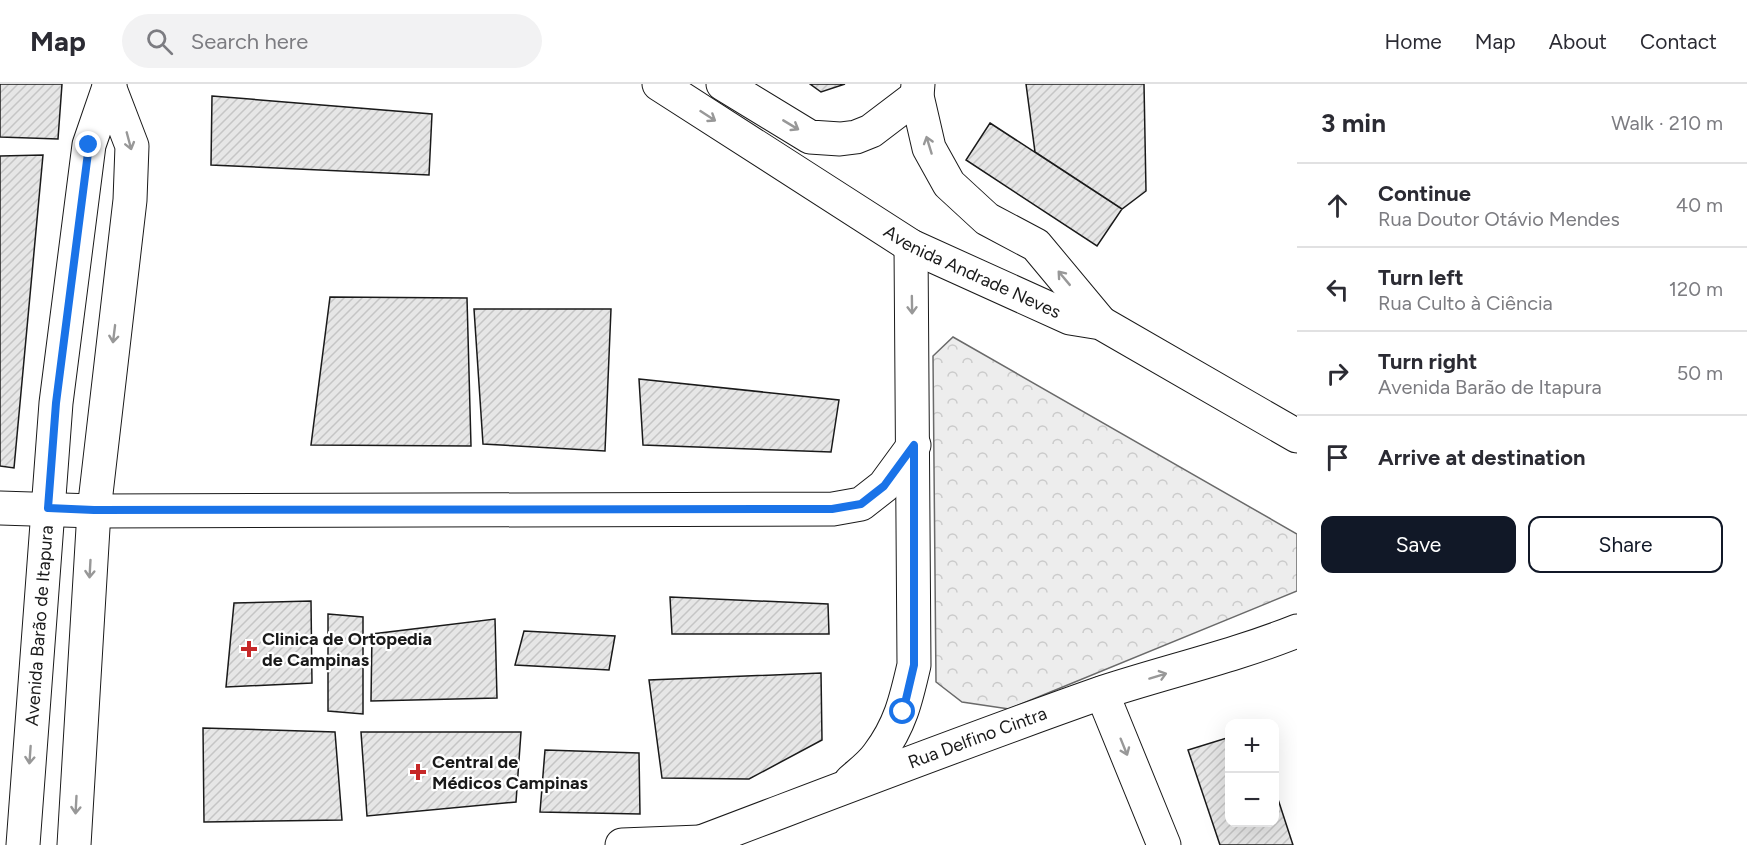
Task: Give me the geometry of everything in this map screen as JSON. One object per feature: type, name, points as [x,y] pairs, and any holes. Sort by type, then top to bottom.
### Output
[{"type":"main road","name":"Avenida Andrade Neves","points":[[659,84],[911,246],[1070,318],[1101,323],[1297,436]]},
{"type":"main road","points":[[723,84],[810,137],[830,138],[856,137],[871,131],[917,90]]},
{"type":"main road","name":"Avenida Barão de Itapura","points":[[23,845],[56,403],[89,145],[109,85]]},
{"type":"main road","name":"Avenida Barão de Itapura","points":[[74,845],[94,510],[132,146],[109,85]]},
{"type":"main road","points":[[917,90],[929,148],[949,184],[987,219],[1036,245],[1101,323]]},
{"type":"main road","points":[[843,788],[877,757],[890,737],[903,712],[914,665],[911,246]]},
{"type":"main road","points":[[0,508],[94,510],[832,509],[861,504],[884,486],[914,445]]},
{"type":"main road","name":"Rua Delfino Cintra","points":[[622,845],[697,844],[967,740],[1102,693],[1283,637],[1297,612]]},
{"type":"main road","points":[[1102,693],[1164,845]]},
{"type":"green space","points":[[953,337],[1297,534],[1297,591],[1009,709],[962,702],[936,682],[933,356]]},
{"type":"building","points":[[0,84],[62,84],[58,139],[0,137]]},
{"type":"building","points":[[810,84],[845,84],[821,92]]},
{"type":"building","points":[[1026,84],[1144,84],[1146,191],[1122,209],[1035,152]]},
{"type":"building","points":[[212,96],[432,114],[429,175],[211,165]]},
{"type":"building","points":[[990,123],[1122,209],[1097,246],[966,160]]},
{"type":"building","points":[[43,155],[14,468],[0,466],[0,156]]},
{"type":"building","points":[[330,297],[467,298],[471,446],[311,445]]},
{"type":"building","points":[[474,309],[611,309],[605,451],[483,444]]},
{"type":"building","points":[[639,379],[839,400],[831,452],[643,445]]},
{"type":"building","points":[[670,597],[828,604],[829,634],[672,634]]},
{"type":"building","points":[[311,601],[312,683],[226,687],[234,603]]},
{"type":"building","points":[[328,614],[363,617],[363,714],[328,711]]},
{"type":"building","points":[[495,619],[497,698],[371,701],[372,634]]},
{"type":"building","points":[[524,631],[615,636],[609,670],[515,665]]},
{"type":"building","points":[[821,673],[822,740],[749,779],[662,778],[649,680]]},
{"type":"building","points":[[203,728],[335,732],[342,820],[204,822]]},
{"type":"building","points":[[361,732],[521,732],[516,802],[367,816]]},
{"type":"building","points":[[1225,739],[1225,827],[1279,827],[1279,802],[1293,845],[1220,845],[1188,750]]},
{"type":"building","points":[[545,750],[639,753],[640,814],[540,812]]},
{"type":"place","name":"Clinica de Ortopedia de Campinas","points":[[249,649]]},
{"type":"place","name":"Central de Médicos Campinas","points":[[418,772]]},
{"type":"route","points":[[89,145],[56,403],[48,508],[94,510],[832,509],[861,504],[884,486],[914,445],[914,665],[903,712]]}]
